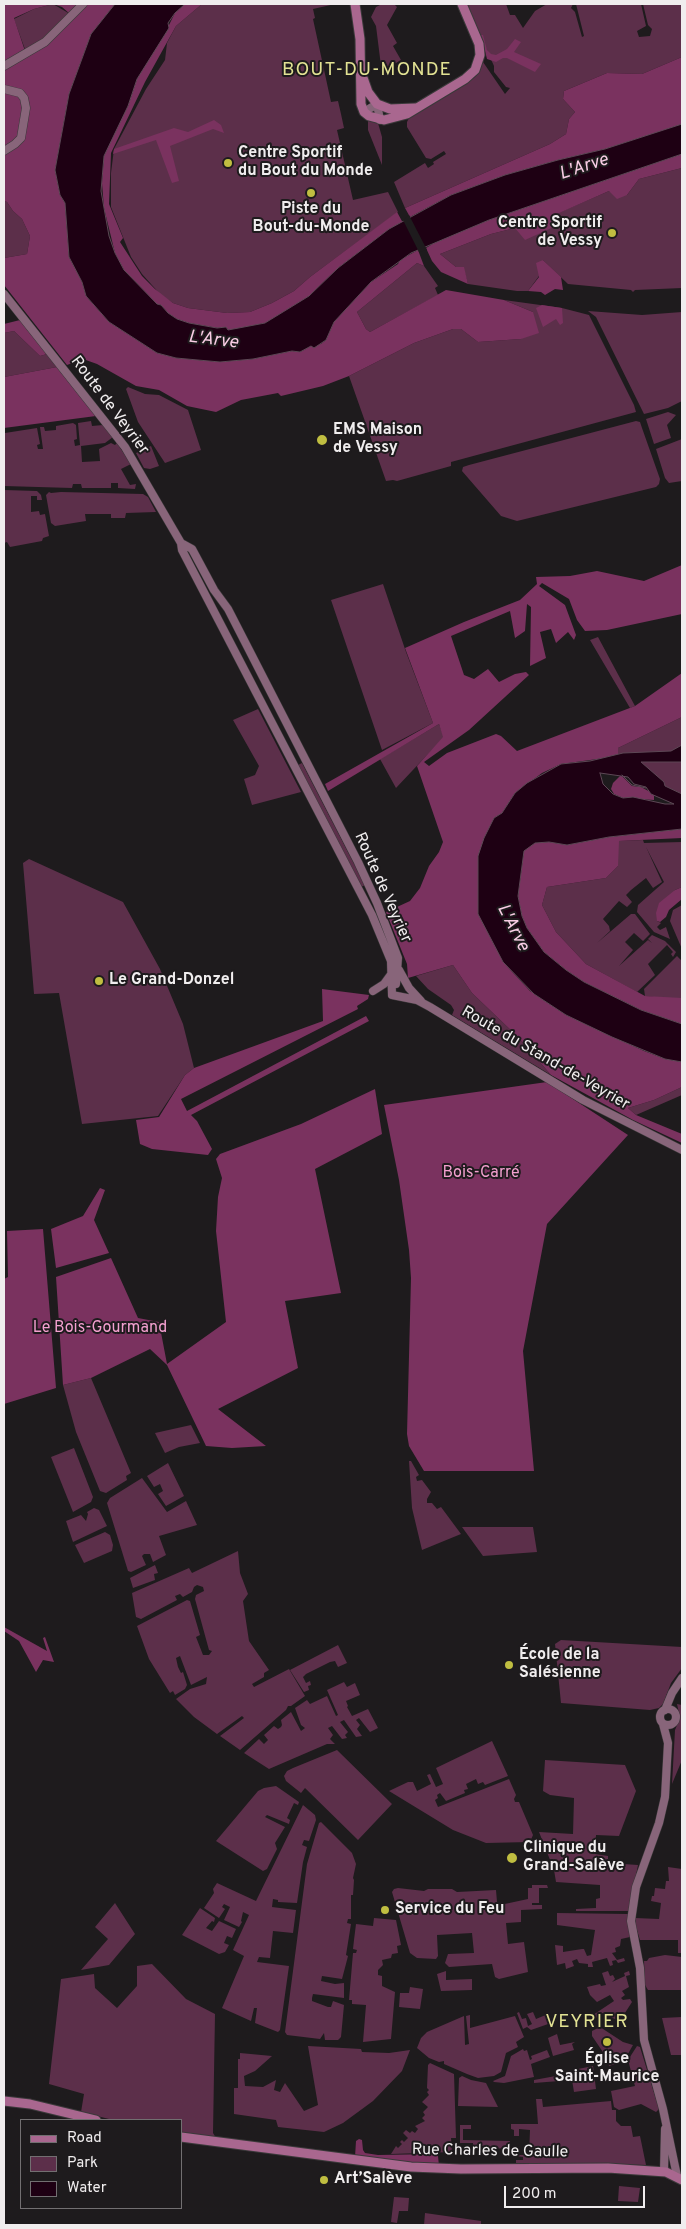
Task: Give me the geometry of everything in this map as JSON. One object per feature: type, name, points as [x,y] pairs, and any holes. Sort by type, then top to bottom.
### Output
[{"type":"main road","points":[[4,66],[45,42],[83,4]]},
{"type":"main road","points":[[355,4],[359,33],[360,97],[364,112],[380,120],[400,117],[465,79],[477,66],[480,55],[479,44],[462,4]]},
{"type":"main road","points":[[361,73],[368,92],[377,104],[380,120]]},
{"type":"main road","points":[[4,89],[20,93],[25,100],[26,108],[21,138],[4,151]]},
{"type":"main road","points":[[377,104],[390,109],[415,108]]},
{"type":"main road","points":[[364,112],[377,104]]},
{"type":"main road","name":"Route de Veyrier","points":[[4,294],[128,452],[181,543],[182,550],[225,634],[360,892],[396,970]]},
{"type":"main road","name":"Route de Veyrier","points":[[181,543],[192,549],[252,654],[257,669],[369,886],[393,945],[396,987],[392,995]]},
{"type":"main road","points":[[209,601],[220,599]]},
{"type":"main road","points":[[225,634],[231,638],[243,660],[248,662],[252,654]]},
{"type":"main road","points":[[270,718],[280,712]]},
{"type":"main road","points":[[360,892],[369,886]]},
{"type":"main road","points":[[373,991],[386,983],[396,970],[424,1004]]},
{"type":"main road","name":"Route du Stand-de-Veyrier","points":[[392,995],[424,1004],[566,1090],[682,1150]]},
{"type":"main road","points":[[668,1743],[660,1715],[682,1678]]},
{"type":"main road","points":[[674,2175],[662,2103],[644,2040],[641,1973],[631,1917],[636,1887],[662,1811],[666,1790],[668,1743],[676,1718],[674,1703],[678,1685]]},
{"type":"main road","points":[[664,1710],[670,1709],[675,1712]]},
{"type":"main road","points":[[663,1724],[667,1726],[674,1723]]},
{"type":"main road","points":[[4,2100],[44,2107],[92,2119]]},
{"type":"main road","points":[[666,2125],[674,2153],[674,2175]]},
{"type":"main road","name":"Rue Charles de Gaulle","points":[[182,2137],[428,2168],[608,2168],[674,2175]]},
{"type":"green space","points":[[4,4],[53,4],[115,4],[91,34],[69,94],[55,170],[60,195],[65,203],[69,257],[82,282],[86,296],[109,322],[157,353],[176,358],[220,362],[253,359],[292,351],[300,352],[311,346],[321,344],[326,340],[334,322],[371,282],[398,264],[400,260],[418,250],[424,266],[417,263],[357,312],[366,329],[370,332],[446,290],[504,300],[533,312],[539,333],[521,339],[478,342],[461,329],[453,329],[414,343],[349,376],[323,386],[281,396],[278,393],[241,400],[216,412],[187,406],[159,390],[136,386],[97,364],[83,359],[67,365],[4,285],[4,258],[27,254],[30,236],[22,219],[4,201]],"holes":[[[53,4],[62,7],[70,14],[49,36],[25,51],[14,18],[34,9]]]},
{"type":"green space","points":[[53,4],[70,14],[49,36],[26,52],[14,19],[34,9]]},
{"type":"green space","points":[[185,4],[202,4],[176,26],[145,82],[111,153],[109,204],[123,238],[120,242],[142,276],[173,303],[188,308],[227,313],[250,312],[294,291],[397,212],[403,223],[383,234],[338,268],[309,296],[294,307],[265,323],[237,329],[228,330],[226,327],[218,328],[189,323],[177,319],[161,305],[157,304],[124,270],[115,253],[104,208],[102,183],[104,156],[109,143],[128,106],[137,79],[175,13]]},
{"type":"green space","name":"Centre Sportif du Bout du Monde","points":[[202,4],[335,4],[313,9],[315,18],[313,19],[331,102],[338,101],[341,114],[344,128],[337,130],[353,200],[388,192],[398,212],[294,291],[250,312],[227,313],[188,308],[173,303],[160,294],[142,274],[131,257],[111,207],[111,173],[114,149],[146,89],[165,60],[167,43],[176,26]]},
{"type":"green space","points":[[382,4],[394,4],[397,7],[387,25],[397,43],[393,46],[401,60],[386,69],[381,66],[376,26],[371,17],[376,7]]},
{"type":"green space","points":[[466,4],[506,4],[510,15],[515,15],[523,28],[535,11],[547,4],[573,4],[571,8],[575,12],[582,37],[584,36],[576,4],[641,4],[646,26],[637,31],[639,37],[650,36],[652,29],[648,25],[643,4],[682,4],[682,57],[642,74],[607,73],[564,91],[563,99],[575,112],[569,119],[566,134],[550,144],[405,208],[394,182],[425,163],[428,168],[434,164],[433,162],[446,154],[444,151],[431,159],[426,158],[407,127],[409,118],[467,83],[476,76],[483,62],[505,94],[510,88],[506,87],[494,72],[494,66]]},
{"type":"green space","points":[[481,35],[483,35],[487,50],[491,54],[496,55],[507,49],[515,39],[521,42],[514,52],[541,64],[535,72],[507,58],[496,62],[487,59]]},
{"type":"green space","points":[[682,57],[681,125],[605,149],[505,175],[451,195],[410,217],[405,208],[550,144],[566,134],[569,119],[575,112],[563,99],[564,91],[607,73],[642,74]]},
{"type":"green space","points":[[214,120],[221,125],[224,133],[213,129],[170,146],[179,181],[172,183],[156,140],[113,154],[114,149],[174,128],[188,132]]},
{"type":"green space","points":[[368,120],[378,123],[382,137],[382,165],[368,130]]},
{"type":"green space","points":[[682,154],[682,168],[639,179],[627,195],[617,199],[609,191],[557,214],[558,225],[525,240],[515,228],[491,234],[440,254],[456,267],[464,267],[468,284],[441,272],[432,261],[426,248],[439,240],[489,220]]},
{"type":"green space","name":"Centre Sportif de Vessy","points":[[682,168],[682,288],[635,290],[633,292],[631,290],[568,284],[543,260],[539,276],[528,291],[517,291],[468,284],[463,267],[456,267],[440,254],[491,234],[515,228],[558,225],[556,214],[609,191],[627,195],[639,179]]},
{"type":"green space","points":[[4,201],[22,219],[30,236],[27,254],[4,258]]},
{"type":"green space","points":[[543,260],[561,277],[563,290],[555,289],[545,295],[541,292],[528,291],[539,277],[536,263]]},
{"type":"green space","points":[[417,263],[424,266],[438,286],[435,288],[438,295],[370,332],[366,329],[357,312]]},
{"type":"green space","points":[[504,300],[562,308],[589,315],[636,412],[451,462],[451,466],[397,481],[386,481],[349,376],[414,343],[453,329],[461,329],[478,342],[521,339],[533,312]]},
{"type":"green space","points":[[542,305],[562,308],[563,323],[560,325],[556,319],[543,327],[536,308]]},
{"type":"green space","points":[[588,311],[642,315],[682,312],[682,401],[668,408],[644,414],[596,317]]},
{"type":"green space","points":[[20,320],[47,354],[40,356],[14,331],[4,333],[4,324]]},
{"type":"green space","points":[[14,331],[40,356],[47,354],[57,367],[4,377],[4,333]]},
{"type":"green space","points":[[57,367],[96,416],[4,428],[4,377]]},
{"type":"green space","points":[[128,387],[145,394],[159,395],[188,410],[201,450],[165,463],[138,422],[126,389]]},
{"type":"green space","points":[[668,412],[676,415],[667,425],[671,438],[654,444],[646,419]]},
{"type":"green space","points":[[91,421],[92,426],[103,425],[113,437],[105,443],[81,446],[82,462],[100,461],[99,449],[111,443],[115,445],[117,443],[131,464],[121,469],[130,485],[136,484],[135,489],[118,488],[118,483],[111,483],[111,488],[82,488],[81,484],[73,484],[72,488],[4,486],[5,433],[37,428],[40,444],[37,445],[38,449],[43,449],[40,427],[44,427],[45,431],[56,430],[56,426],[73,423],[76,425],[77,439],[74,440],[75,446],[80,445],[78,423]]},
{"type":"green space","points":[[636,421],[640,422],[660,479],[656,487],[517,521],[501,516],[462,471],[463,467],[469,465]]},
{"type":"green space","points":[[682,439],[682,481],[669,483],[665,478],[656,449]]},
{"type":"green space","points":[[151,446],[159,466],[150,469],[144,468],[136,453]]},
{"type":"green space","points":[[4,490],[37,491],[41,495],[42,500],[37,500],[37,496],[31,496],[31,512],[39,511],[40,515],[45,514],[49,536],[43,538],[42,541],[10,547],[7,542],[4,543]]},
{"type":"green space","points":[[49,492],[143,494],[148,497],[156,512],[126,513],[125,518],[111,518],[111,514],[85,514],[86,521],[55,526],[51,523],[46,495]]},
{"type":"green space","points":[[682,565],[682,614],[607,630],[585,631],[577,620],[569,599],[542,583],[539,586],[565,605],[576,635],[574,640],[568,632],[556,643],[551,629],[540,632],[546,658],[530,666],[531,607],[527,604],[525,631],[515,638],[510,611],[451,636],[464,675],[474,679],[488,669],[499,682],[515,674],[526,672],[529,675],[469,730],[424,762],[429,766],[447,753],[496,734],[501,736],[517,751],[635,706],[682,673],[682,717],[618,748],[618,754],[612,757],[561,764],[542,773],[515,793],[502,813],[494,818],[503,962],[530,991],[566,1015],[644,1051],[665,1059],[682,1062],[682,1087],[654,1100],[628,1108],[636,1115],[682,1134],[682,1143],[633,1120],[551,1075],[518,1037],[472,993],[453,965],[408,978],[407,964],[386,912],[410,901],[420,888],[429,866],[439,852],[443,842],[417,766],[443,737],[439,724],[328,791],[325,784],[433,723],[405,648],[520,600],[537,584],[536,577],[570,576],[597,571],[644,581]]},
{"type":"green space","points":[[383,584],[433,723],[382,750],[331,600]]},
{"type":"green space","points":[[598,637],[635,706],[630,708],[590,640]]},
{"type":"green space","points":[[258,709],[301,792],[252,805],[244,779],[255,775],[259,766],[233,720]]},
{"type":"green space","points":[[682,717],[682,794],[665,786],[664,782],[643,765],[636,753],[618,754],[618,748]]},
{"type":"green space","points":[[439,724],[444,737],[396,788],[380,759]]},
{"type":"green space","points":[[302,763],[365,885],[361,887],[298,765]]},
{"type":"green space","points":[[621,775],[632,786],[641,787],[654,794],[654,800],[623,798],[614,794],[611,789],[613,783]]},
{"type":"green space","points":[[682,829],[682,838],[619,841],[618,866],[606,878],[547,887],[542,905],[556,932],[586,964],[645,996],[682,998],[682,1024],[641,1010],[584,982],[566,970],[544,952],[527,928],[522,916],[518,896],[524,850],[535,843],[549,842],[567,845],[609,837]]},
{"type":"green space","points":[[643,840],[644,843],[682,842],[682,887],[675,890],[657,921],[661,923],[657,927],[660,930],[666,927],[670,939],[654,932],[637,912],[638,905],[664,882],[646,847],[662,882],[653,888],[646,878],[626,895],[632,902],[627,907],[619,901],[603,919],[609,926],[610,931],[597,943],[631,914],[635,914],[650,934],[643,941],[634,933],[625,942],[633,950],[619,966],[648,940],[652,943],[648,939],[652,935],[665,941],[676,952],[673,957],[671,954],[673,952],[667,945],[648,964],[655,975],[637,992],[586,964],[556,932],[542,905],[547,887],[606,878],[618,866],[618,841]]},
{"type":"green space","name":"Le Grand-Donzel","points":[[29,859],[123,902],[160,969],[183,1024],[194,1068],[185,1075],[158,1116],[82,1124],[59,993],[34,994],[23,863]]},
{"type":"green space","points":[[682,887],[682,899],[669,910],[666,917],[660,922],[657,921],[656,913],[659,903],[675,890]]},
{"type":"green space","points":[[682,905],[682,949],[670,921],[673,910]]},
{"type":"green space","points":[[677,956],[682,961],[682,1000],[645,996],[644,989]]},
{"type":"green space","points":[[453,965],[472,993],[518,1037],[551,1075],[452,1015],[454,1010],[451,1005],[428,989],[416,976]]},
{"type":"green space","points":[[322,989],[369,995],[368,999],[357,1006],[358,1009],[181,1099],[187,1111],[366,1016],[369,1021],[191,1115],[197,1121],[212,1149],[208,1155],[152,1149],[140,1144],[136,1120],[159,1117],[185,1075],[194,1068],[323,1021]]},
{"type":"green space","name":"Bois-Carré","points":[[547,1082],[628,1135],[547,1224],[523,1351],[534,1471],[424,1471],[409,1446],[407,1434],[411,1278],[399,1180],[384,1105]]},
{"type":"green space","points":[[682,1087],[682,1095],[636,1115],[628,1108],[654,1100]]},
{"type":"green space","name":"Le Bois-Gourmand","points":[[375,1089],[382,1134],[315,1169],[341,1293],[285,1301],[298,1368],[218,1409],[266,1446],[232,1448],[206,1446],[167,1365],[150,1349],[91,1378],[63,1385],[56,1277],[111,1258],[138,1318],[159,1322],[167,1364],[226,1322],[216,1231],[218,1197],[222,1178],[216,1159],[220,1154],[301,1124]]},
{"type":"green space","points":[[100,1188],[105,1190],[94,1220],[109,1253],[56,1268],[51,1229],[83,1216]]},
{"type":"green space","points":[[43,1229],[56,1388],[4,1404],[4,1279],[8,1277],[7,1231]]},
{"type":"green space","points":[[91,1378],[131,1473],[126,1476],[127,1480],[106,1493],[100,1491],[76,1432],[63,1385]]},
{"type":"green space","points":[[191,1425],[200,1443],[179,1447],[165,1453],[155,1433]]},
{"type":"green space","points":[[74,1448],[93,1497],[91,1502],[73,1512],[51,1457]]},
{"type":"green space","points":[[409,1461],[411,1461],[419,1475],[416,1477],[417,1481],[422,1480],[431,1492],[427,1503],[432,1503],[437,1509],[441,1507],[461,1534],[422,1550],[412,1508]]},
{"type":"green space","points":[[168,1463],[184,1496],[166,1506],[158,1494],[163,1491],[160,1484],[154,1487],[147,1476]]},
{"type":"green space","points":[[142,1478],[167,1512],[186,1501],[197,1525],[159,1536],[166,1555],[153,1562],[150,1554],[144,1554],[142,1556],[146,1565],[131,1572],[128,1571],[107,1503],[110,1498]]},
{"type":"green space","points":[[94,1508],[99,1510],[107,1526],[73,1542],[66,1521],[81,1515],[86,1521],[87,1512]]},
{"type":"green space","points":[[462,1527],[533,1527],[537,1552],[483,1556]]},
{"type":"green space","points":[[105,1532],[110,1535],[113,1545],[112,1551],[84,1563],[75,1545]]},
{"type":"green space","points":[[238,1551],[240,1573],[248,1594],[243,1601],[249,1641],[269,1670],[264,1673],[264,1677],[252,1684],[254,1687],[289,1669],[305,1696],[291,1706],[288,1706],[286,1710],[240,1750],[220,1736],[244,1718],[242,1716],[217,1734],[194,1717],[176,1699],[190,1689],[206,1684],[207,1677],[191,1685],[180,1656],[176,1658],[178,1667],[181,1673],[183,1672],[187,1685],[185,1689],[175,1695],[173,1691],[170,1693],[149,1659],[137,1626],[187,1600],[190,1601],[200,1635],[196,1637],[203,1655],[209,1655],[212,1651],[209,1650],[195,1599],[196,1595],[204,1591],[203,1587],[197,1585],[192,1592],[183,1597],[180,1594],[175,1596],[177,1600],[141,1619],[136,1617],[132,1593],[189,1568],[192,1573]]},
{"type":"green space","points":[[155,1565],[158,1573],[154,1574],[155,1580],[133,1588],[130,1578]]},
{"type":"green space","points":[[4,1627],[47,1651],[43,1638],[45,1637],[54,1662],[43,1660],[36,1672],[19,1641],[4,1631]]},
{"type":"green space","points":[[561,1640],[682,1647],[682,1668],[671,1683],[663,1704],[659,1708],[650,1710],[561,1703],[555,1644]]},
{"type":"green space","points":[[338,1645],[347,1663],[338,1667],[335,1661],[330,1662],[306,1674],[303,1677],[306,1683],[310,1681],[311,1685],[308,1686],[309,1690],[304,1692],[290,1670]]},
{"type":"green space","points":[[344,1682],[347,1687],[355,1683],[360,1695],[346,1701],[352,1716],[368,1709],[378,1728],[370,1732],[359,1718],[356,1720],[360,1725],[357,1729],[362,1736],[356,1737],[344,1720],[340,1722],[348,1732],[345,1735],[347,1738],[342,1739],[332,1726],[328,1728],[333,1735],[330,1739],[335,1744],[327,1744],[269,1769],[244,1753],[259,1739],[264,1744],[268,1740],[264,1735],[274,1726],[278,1729],[281,1727],[281,1720],[291,1712],[301,1731],[305,1728],[301,1725],[295,1708],[307,1700],[310,1704],[327,1696],[336,1716],[338,1715],[327,1690]]},
{"type":"green space","points":[[677,1704],[682,1705],[682,1760],[672,1784],[675,1730],[680,1718]]},
{"type":"green space","points":[[492,1741],[508,1776],[485,1785],[483,1782],[478,1784],[476,1779],[466,1784],[468,1789],[464,1790],[465,1793],[446,1801],[440,1793],[435,1800],[438,1807],[509,1779],[516,1795],[515,1802],[519,1802],[533,1835],[530,1842],[486,1843],[453,1830],[389,1791],[408,1782],[413,1782],[417,1791],[431,1784],[427,1775],[430,1774],[436,1787],[443,1784],[436,1768]]},
{"type":"green space","points":[[337,1750],[392,1804],[358,1840],[305,1788],[301,1793],[286,1781],[284,1776],[287,1771],[293,1768]]},
{"type":"green space","points":[[545,1760],[625,1765],[636,1791],[619,1836],[596,1835],[595,1854],[608,1856],[608,1863],[638,1865],[629,1911],[576,1911],[576,1909],[596,1908],[596,1899],[600,1898],[600,1885],[556,1882],[554,1870],[539,1832],[573,1834],[574,1798],[550,1795],[543,1791]]},
{"type":"green space","points":[[276,1786],[299,1802],[298,1805],[294,1803],[287,1818],[290,1820],[289,1824],[267,1815],[265,1817],[285,1827],[275,1843],[277,1849],[267,1869],[263,1871],[216,1841],[258,1791]]},
{"type":"green space","points":[[303,1805],[315,1815],[316,1820],[309,1841],[304,1840],[302,1845],[307,1847],[297,1903],[278,1902],[278,1900],[273,1899],[272,1907],[296,1910],[293,1933],[273,1931],[270,1958],[259,1957],[257,1962],[289,1966],[280,2030],[278,2032],[255,2023],[257,2008],[254,2008],[251,2021],[222,2008],[244,1956],[233,1950],[249,1915],[243,1912],[242,1922],[239,1927],[224,1920],[230,1907],[224,1904],[222,1907],[225,1909],[219,1918],[204,1908],[214,1893],[213,1889],[217,1883],[256,1901]]},
{"type":"green space","points":[[321,1822],[352,1853],[356,1864],[353,1878],[353,1895],[351,1895],[351,1919],[348,1919],[347,1923],[351,1924],[346,1955],[348,1956],[342,1979],[322,1976],[321,1981],[335,1984],[344,1983],[344,1998],[313,1994],[312,1998],[312,2001],[328,2007],[331,2007],[333,2001],[344,2005],[341,2037],[338,2040],[325,2040],[324,2033],[320,2039],[287,2035],[285,2032],[307,1864],[319,1823]]},
{"type":"green space","points":[[668,1867],[682,1869],[682,1953],[678,1953],[678,1940],[640,1940],[636,1927],[635,1918],[659,1919],[661,1903],[651,1901],[655,1888],[665,1889],[666,1881],[669,1881]]},
{"type":"green space","points":[[532,1885],[547,1885],[548,1888],[539,1888],[539,1903],[532,1903],[532,1905],[542,1905],[542,1909],[521,1910],[521,1922],[506,1923],[508,1944],[524,1942],[528,1972],[499,1979],[495,1977],[492,1964],[449,1967],[445,1963],[448,1954],[474,1953],[472,1933],[437,1935],[438,1956],[436,1959],[417,1958],[410,1953],[392,1892],[398,1888],[424,1891],[428,1889],[452,1889],[457,1892],[496,1890],[497,1902],[500,1905],[528,1899],[528,1888],[532,1888]]},
{"type":"green space","points":[[115,1903],[135,1934],[109,1965],[81,1970],[108,1939],[95,1927]]},
{"type":"green space","points":[[200,1908],[215,1918],[214,1922],[212,1921],[206,1928],[212,1931],[219,1921],[236,1929],[232,1938],[227,1936],[224,1943],[229,1945],[225,1952],[219,1954],[182,1935]]},
{"type":"green space","points":[[557,1913],[628,1914],[630,1937],[621,1939],[620,1946],[615,1948],[616,1952],[612,1953],[617,1960],[624,1958],[625,1961],[618,1963],[616,1960],[612,1961],[613,1965],[610,1966],[607,1958],[592,1962],[593,1967],[588,1967],[588,1964],[579,1963],[577,1959],[572,1961],[574,1966],[566,1969],[565,1963],[557,1965],[555,1945],[563,1946],[563,1952],[584,1949],[587,1956],[591,1955],[595,1930],[557,1925]]},
{"type":"green space","points":[[374,1918],[396,1920],[401,1945],[397,1946],[398,1953],[392,1954],[391,1958],[382,1960],[383,1965],[378,1970],[378,1975],[382,1976],[382,1986],[395,1992],[391,2039],[363,2042],[366,2005],[352,2004],[352,2000],[349,2000],[353,1953],[356,1953],[357,1950],[353,1949],[356,1924],[373,1926]]},
{"type":"green space","points":[[665,1955],[682,1957],[682,1990],[648,1990],[645,1985],[644,1961],[647,1961],[649,1958]]},
{"type":"green space","points":[[152,1964],[186,1999],[215,2014],[213,2133],[216,2138],[182,2133],[182,2119],[109,2119],[81,2112],[84,2094],[49,2084],[61,1979],[94,1974],[95,1988],[117,2008],[137,1986],[137,1966]]},
{"type":"green space","points":[[446,1971],[446,1980],[472,1979],[472,1990],[441,1991],[437,1974]]},
{"type":"green space","points":[[608,1971],[610,1976],[613,1975],[615,1979],[612,1982],[625,1976],[624,1973],[629,1971],[630,1975],[626,1976],[629,1987],[622,1991],[625,1995],[621,1998],[623,2000],[630,1999],[632,2002],[623,2016],[617,2013],[620,2016],[617,2020],[600,2012],[597,2018],[593,2015],[614,2001],[610,1995],[597,2002],[590,1995],[587,1987],[600,1984],[601,1986],[606,1985],[602,1973]]},
{"type":"green space","points":[[410,1987],[423,1989],[420,2009],[399,2007],[400,1993],[409,1993]]},
{"type":"green space","points":[[519,2012],[522,2019],[526,2018],[528,2026],[532,2024],[527,2014],[533,2012],[536,2019],[548,2014],[551,2023],[531,2030],[527,2027],[523,2029],[517,2013]]},
{"type":"green space","points":[[470,2015],[470,2028],[515,2016],[524,2037],[516,2042],[518,2047],[506,2053],[501,2072],[494,2076],[478,2078],[467,2074],[444,2064],[444,2061],[439,2062],[429,2058],[417,2048],[421,2038],[427,2032],[464,2016],[465,2045],[469,2044],[466,2016]]},
{"type":"green space","points":[[682,2017],[682,2055],[671,2055],[662,2018]]},
{"type":"green space","points":[[600,2027],[623,2042],[633,2045],[624,2061],[609,2066],[607,2058],[592,2036],[592,2031]]},
{"type":"green space","points":[[557,2034],[560,2045],[575,2042],[572,2044],[574,2050],[553,2056],[548,2038]]},
{"type":"green space","points":[[308,2046],[361,2049],[362,2052],[389,2053],[410,2050],[402,2071],[373,2101],[343,2123],[324,2132],[278,2127],[276,2120],[234,2114],[234,2088],[238,2088],[238,2059],[240,2059],[240,2053],[272,2056],[255,2071],[244,2076],[245,2086],[263,2087],[276,2080],[274,2090],[280,2092],[285,2083],[304,2111],[318,2105]]},
{"type":"green space","points":[[637,2046],[640,2047],[659,2109],[656,2112],[641,2104],[619,2110],[614,2107],[611,2091],[635,2086],[628,2060]]},
{"type":"green space","points":[[523,2049],[524,2051],[527,2050],[530,2060],[532,2059],[531,2056],[547,2050],[550,2057],[531,2064],[534,2077],[504,2083],[494,2082],[505,2076],[511,2056]]},
{"type":"green space","points":[[430,2063],[454,2074],[456,2138],[451,2138],[452,2152],[391,2154],[396,2146],[398,2148],[402,2144],[400,2142],[402,2140],[404,2142],[408,2138],[403,2133],[406,2130],[410,2133],[412,2131],[415,2133],[418,2129],[415,2126],[425,2121],[422,2118],[425,2115],[423,2112],[428,2107],[422,2102],[429,2095],[427,2088],[428,2065]]},
{"type":"green space","points":[[593,2066],[596,2089],[574,2092],[572,2080],[534,2083],[534,2080],[572,2073],[573,2077],[581,2076],[581,2070],[578,2069]]},
{"type":"green space","points":[[462,2076],[486,2083],[498,2107],[458,2106],[459,2078]]},
{"type":"green space","points":[[536,2099],[542,2099],[543,2107],[611,2101],[612,2110],[616,2110],[616,2121],[621,2126],[631,2126],[633,2137],[640,2136],[646,2165],[516,2163],[516,2160],[523,2160],[523,2157],[515,2156],[515,2149],[519,2149],[519,2155],[529,2155],[530,2130],[519,2129],[519,2136],[514,2136],[511,2124],[538,2124]]},
{"type":"green space","points":[[460,2125],[471,2125],[471,2129],[463,2129],[463,2140],[510,2141],[510,2148],[486,2149],[486,2146],[473,2146],[473,2143],[460,2143]]},
{"type":"green space","points":[[362,2140],[365,2153],[378,2155],[436,2154],[439,2166],[355,2157],[356,2141]]},
{"type":"green space","points":[[619,2186],[640,2188],[638,2202],[618,2201]]},
{"type":"green space","points":[[394,2197],[409,2198],[408,2211],[399,2211],[397,2223],[391,2222]]},
{"type":"green space","points":[[425,2213],[481,2221],[481,2225],[424,2225]]},
{"type":"water","name":"L'Arve","points":[[115,4],[185,4],[168,23],[169,28],[137,79],[128,106],[104,156],[101,191],[109,236],[124,270],[168,313],[177,319],[189,323],[217,328],[226,327],[228,330],[265,323],[309,296],[338,268],[389,229],[451,195],[505,175],[605,149],[682,124],[682,154],[489,220],[411,253],[371,282],[334,322],[326,340],[314,348],[311,346],[300,352],[292,351],[253,359],[220,362],[176,358],[157,353],[109,322],[86,296],[82,282],[69,257],[65,203],[60,195],[55,170],[69,94],[91,34]]},
{"type":"water","name":"L'Arve","points":[[682,745],[682,762],[641,762],[664,782],[665,786],[682,794],[682,829],[609,837],[567,845],[549,842],[535,843],[524,851],[518,896],[522,916],[527,928],[544,952],[566,970],[584,982],[641,1010],[682,1024],[682,1062],[665,1059],[612,1037],[566,1015],[534,994],[503,962],[478,914],[478,856],[494,818],[502,813],[515,793],[527,783],[561,764],[590,761],[623,753],[671,751]],"holes":[[[600,773],[628,777],[634,784],[646,787],[651,794],[674,804],[665,804],[633,797],[623,798],[613,794],[603,784]]]},
{"type":"pier","points":[[409,215],[427,250],[419,252],[403,220]]},
{"type":"waterway","points":[[622,775],[632,785],[646,788]]},
{"type":"place","name":"Centre Sportif du Bout du Monde","points":[[228,163]]},
{"type":"place","name":"Piste du Bout-du-Monde","points":[[311,193]]},
{"type":"place","name":"Centre Sportif de Vessy","points":[[612,233]]},
{"type":"place","name":"EMS Maison de Vessy","points":[[322,440]]},
{"type":"place","name":"Le Grand-Donzel","points":[[99,981]]},
{"type":"place","name":"École de la Salésienne","points":[[509,1665]]},
{"type":"place","name":"Clinique du Grand-Salève","points":[[512,1858]]},
{"type":"place","name":"Service du Feu","points":[[385,1910]]},
{"type":"place","name":"Église Saint-Maurice","points":[[607,2042]]},
{"type":"place","name":"Art’Salève","points":[[324,2180]]},
{"type":"district","name":"BOUT-DU-MONDE","points":[[367,71]]},
{"type":"district","name":"VEYRIER","points":[[587,2023]]}]
